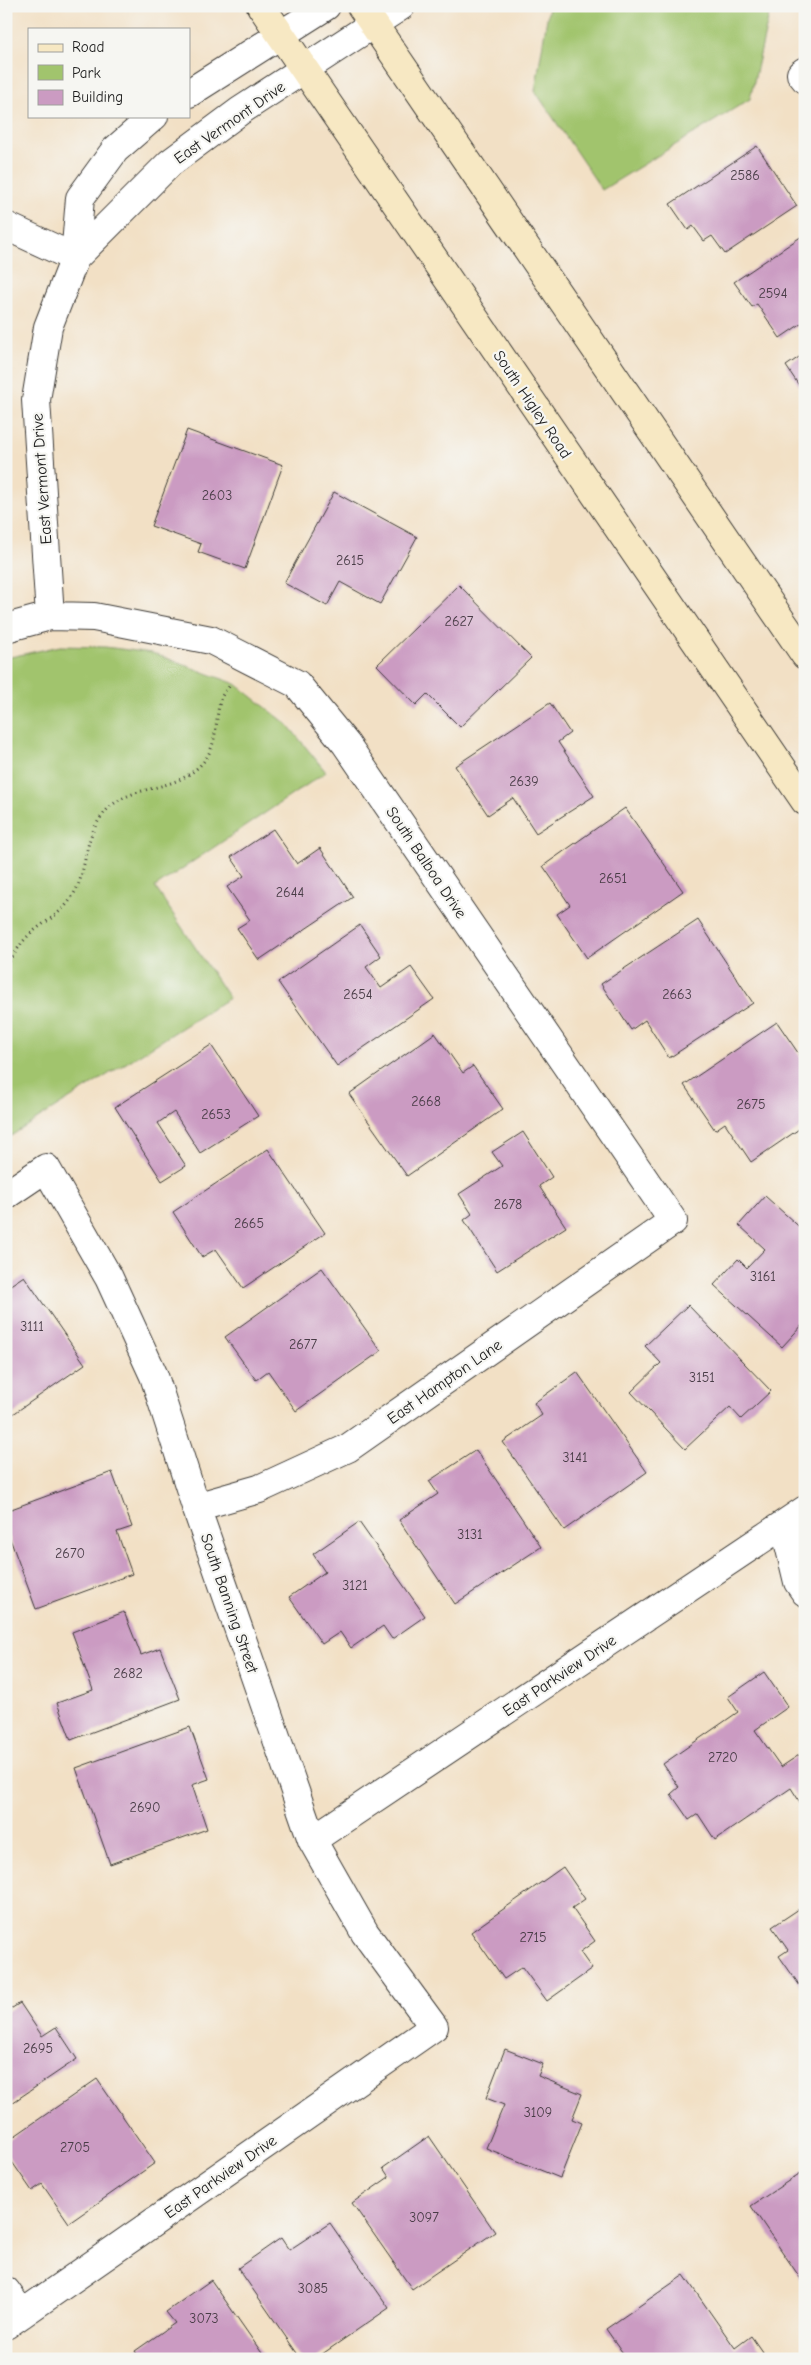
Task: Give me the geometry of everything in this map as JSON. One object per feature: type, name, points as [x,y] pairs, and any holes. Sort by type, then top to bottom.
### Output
[{"type":"main road","name":"South Higley Road","points":[[262,6],[805,801]]},
{"type":"main road","points":[[367,16],[805,655]]},
{"type":"street","points":[[190,91],[326,6]]},
{"type":"street","name":"East Vermont Drive","points":[[75,258],[170,163],[240,111],[305,70],[367,16],[401,6]]},
{"type":"street","name":"East Vermont Drive","points":[[50,616],[36,400],[48,327],[75,258],[80,198],[115,150],[152,118]]},
{"type":"street","points":[[6,226],[75,258]]},
{"type":"street","points":[[6,628],[50,616]]},
{"type":"street","name":"South Balboa Drive","points":[[50,616],[94,617],[211,640],[298,684],[346,744],[673,1221]]},
{"type":"street","name":"South Banning Street","points":[[6,1195],[46,1168],[109,1278],[154,1376],[196,1507],[312,1840],[365,1933],[434,2027]]},
{"type":"street","name":"East Hampton Lane","points":[[196,1507],[260,1489],[348,1448],[673,1221]]},
{"type":"street","points":[[798,1524],[798,1582],[805,1592]]},
{"type":"street","name":"East Parkview Drive","points":[[312,1840],[798,1524]]},
{"type":"street","name":"East Parkview Drive","points":[[14,2319],[434,2027]]},
{"type":"street","points":[[6,2291],[14,2319]]},
{"type":"path","points":[[6,965],[26,938],[55,917],[72,898],[79,882],[92,830],[104,812],[117,800],[130,793],[182,779],[197,769],[209,753],[216,735],[220,699],[235,679]]},
{"type":"green space","points":[[549,6],[771,6],[750,99],[602,190],[535,91]]},
{"type":"green space","points":[[60,646],[105,647],[152,653],[236,684],[287,724],[326,772],[155,887],[229,998],[6,1139],[6,658]]},
{"type":"building","points":[[757,146],[797,206],[725,254],[712,236],[704,241],[693,226],[688,230],[670,204]]},
{"type":"building","points":[[805,234],[805,321],[780,338],[757,304],[752,307],[734,282]]},
{"type":"building","points":[[805,353],[805,389],[802,390],[786,366]]},
{"type":"building","points":[[187,430],[283,465],[245,569],[198,552],[201,544],[151,526]]},
{"type":"building","points":[[334,492],[417,537],[380,604],[340,582],[327,606],[284,583]]},
{"type":"building","points":[[459,585],[531,658],[460,727],[427,694],[416,705],[377,665]]},
{"type":"building","points":[[550,703],[570,733],[558,742],[594,796],[536,833],[513,798],[488,815],[455,766]]},
{"type":"building","points":[[625,808],[683,891],[587,958],[557,914],[570,905],[543,866]]},
{"type":"building","points":[[273,829],[297,864],[320,848],[353,897],[259,960],[237,928],[250,920],[227,887],[244,876],[231,857]]},
{"type":"building","points":[[698,920],[753,1003],[669,1058],[645,1020],[631,1030],[601,984]]},
{"type":"building","points":[[360,925],[381,956],[366,967],[381,988],[411,967],[434,999],[337,1066],[278,982]]},
{"type":"building","points":[[777,1022],[805,1063],[805,1125],[751,1162],[725,1123],[715,1130],[684,1085]]},
{"type":"building","points":[[435,1033],[463,1073],[473,1066],[503,1109],[407,1176],[349,1094]]},
{"type":"building","points":[[211,1045],[258,1116],[200,1153],[174,1112],[158,1123],[186,1166],[162,1181],[115,1107]]},
{"type":"building","points":[[523,1132],[552,1177],[539,1186],[566,1227],[497,1271],[464,1220],[472,1214],[459,1194],[502,1166],[492,1152]]},
{"type":"building","points":[[268,1149],[325,1233],[243,1288],[216,1249],[202,1257],[173,1212]]},
{"type":"building","points":[[765,1196],[805,1232],[805,1322],[782,1347],[714,1285],[738,1259],[747,1268],[765,1249],[739,1225]]},
{"type":"building","points":[[322,1268],[381,1351],[296,1411],[268,1371],[256,1380],[225,1337]]},
{"type":"building","points":[[24,1276],[85,1364],[6,1419],[6,1288]]},
{"type":"building","points":[[688,1305],[771,1391],[741,1419],[730,1407],[685,1449],[631,1392],[661,1363],[645,1346]]},
{"type":"building","points":[[577,1372],[647,1472],[564,1530],[503,1442],[542,1415],[534,1403]]},
{"type":"building","points":[[476,1450],[541,1547],[455,1604],[399,1520],[438,1494],[429,1481]]},
{"type":"building","points":[[112,1472],[132,1527],[117,1532],[132,1574],[36,1609],[6,1528],[6,1511]]},
{"type":"building","points":[[359,1522],[425,1616],[392,1639],[383,1626],[351,1648],[340,1632],[322,1644],[289,1597],[325,1572],[313,1554]]},
{"type":"building","points":[[124,1612],[141,1655],[160,1648],[180,1699],[71,1740],[57,1703],[93,1690],[72,1632]]},
{"type":"building","points":[[764,1672],[788,1707],[755,1730],[781,1767],[805,1751],[805,1806],[803,1807],[791,1788],[715,1840],[698,1814],[689,1820],[671,1794],[679,1787],[663,1764],[738,1712],[728,1697]]},
{"type":"building","points":[[190,1727],[209,1779],[192,1785],[207,1829],[110,1864],[76,1768]]},
{"type":"building","points":[[563,1867],[585,1899],[572,1908],[595,1941],[580,1952],[592,1969],[547,2001],[522,1967],[504,1979],[471,1932]]},
{"type":"building","points":[[805,1905],[805,1993],[779,1956],[788,1950],[772,1927]]},
{"type":"building","points":[[20,2003],[42,2036],[56,2027],[77,2059],[6,2107],[6,2012]]},
{"type":"building","points":[[505,2049],[543,2064],[538,2076],[582,2094],[572,2119],[582,2123],[560,2178],[486,2148],[504,2105],[486,2098]]},
{"type":"building","points":[[97,2079],[155,2163],[69,2223],[42,2184],[32,2191],[6,2153],[6,2142]]},
{"type":"building","points":[[429,2136],[495,2232],[412,2289],[352,2203],[389,2177],[383,2168]]},
{"type":"building","points":[[805,2170],[805,2285],[751,2206]]},
{"type":"building","points":[[330,2223],[389,2308],[315,2359],[301,2359],[238,2268],[281,2238],[289,2250]]},
{"type":"building","points":[[684,2275],[735,2348],[751,2336],[767,2359],[627,2359],[606,2329]]},
{"type":"building","points":[[211,2280],[266,2359],[140,2359],[135,2351],[175,2323],[166,2312]]}]
